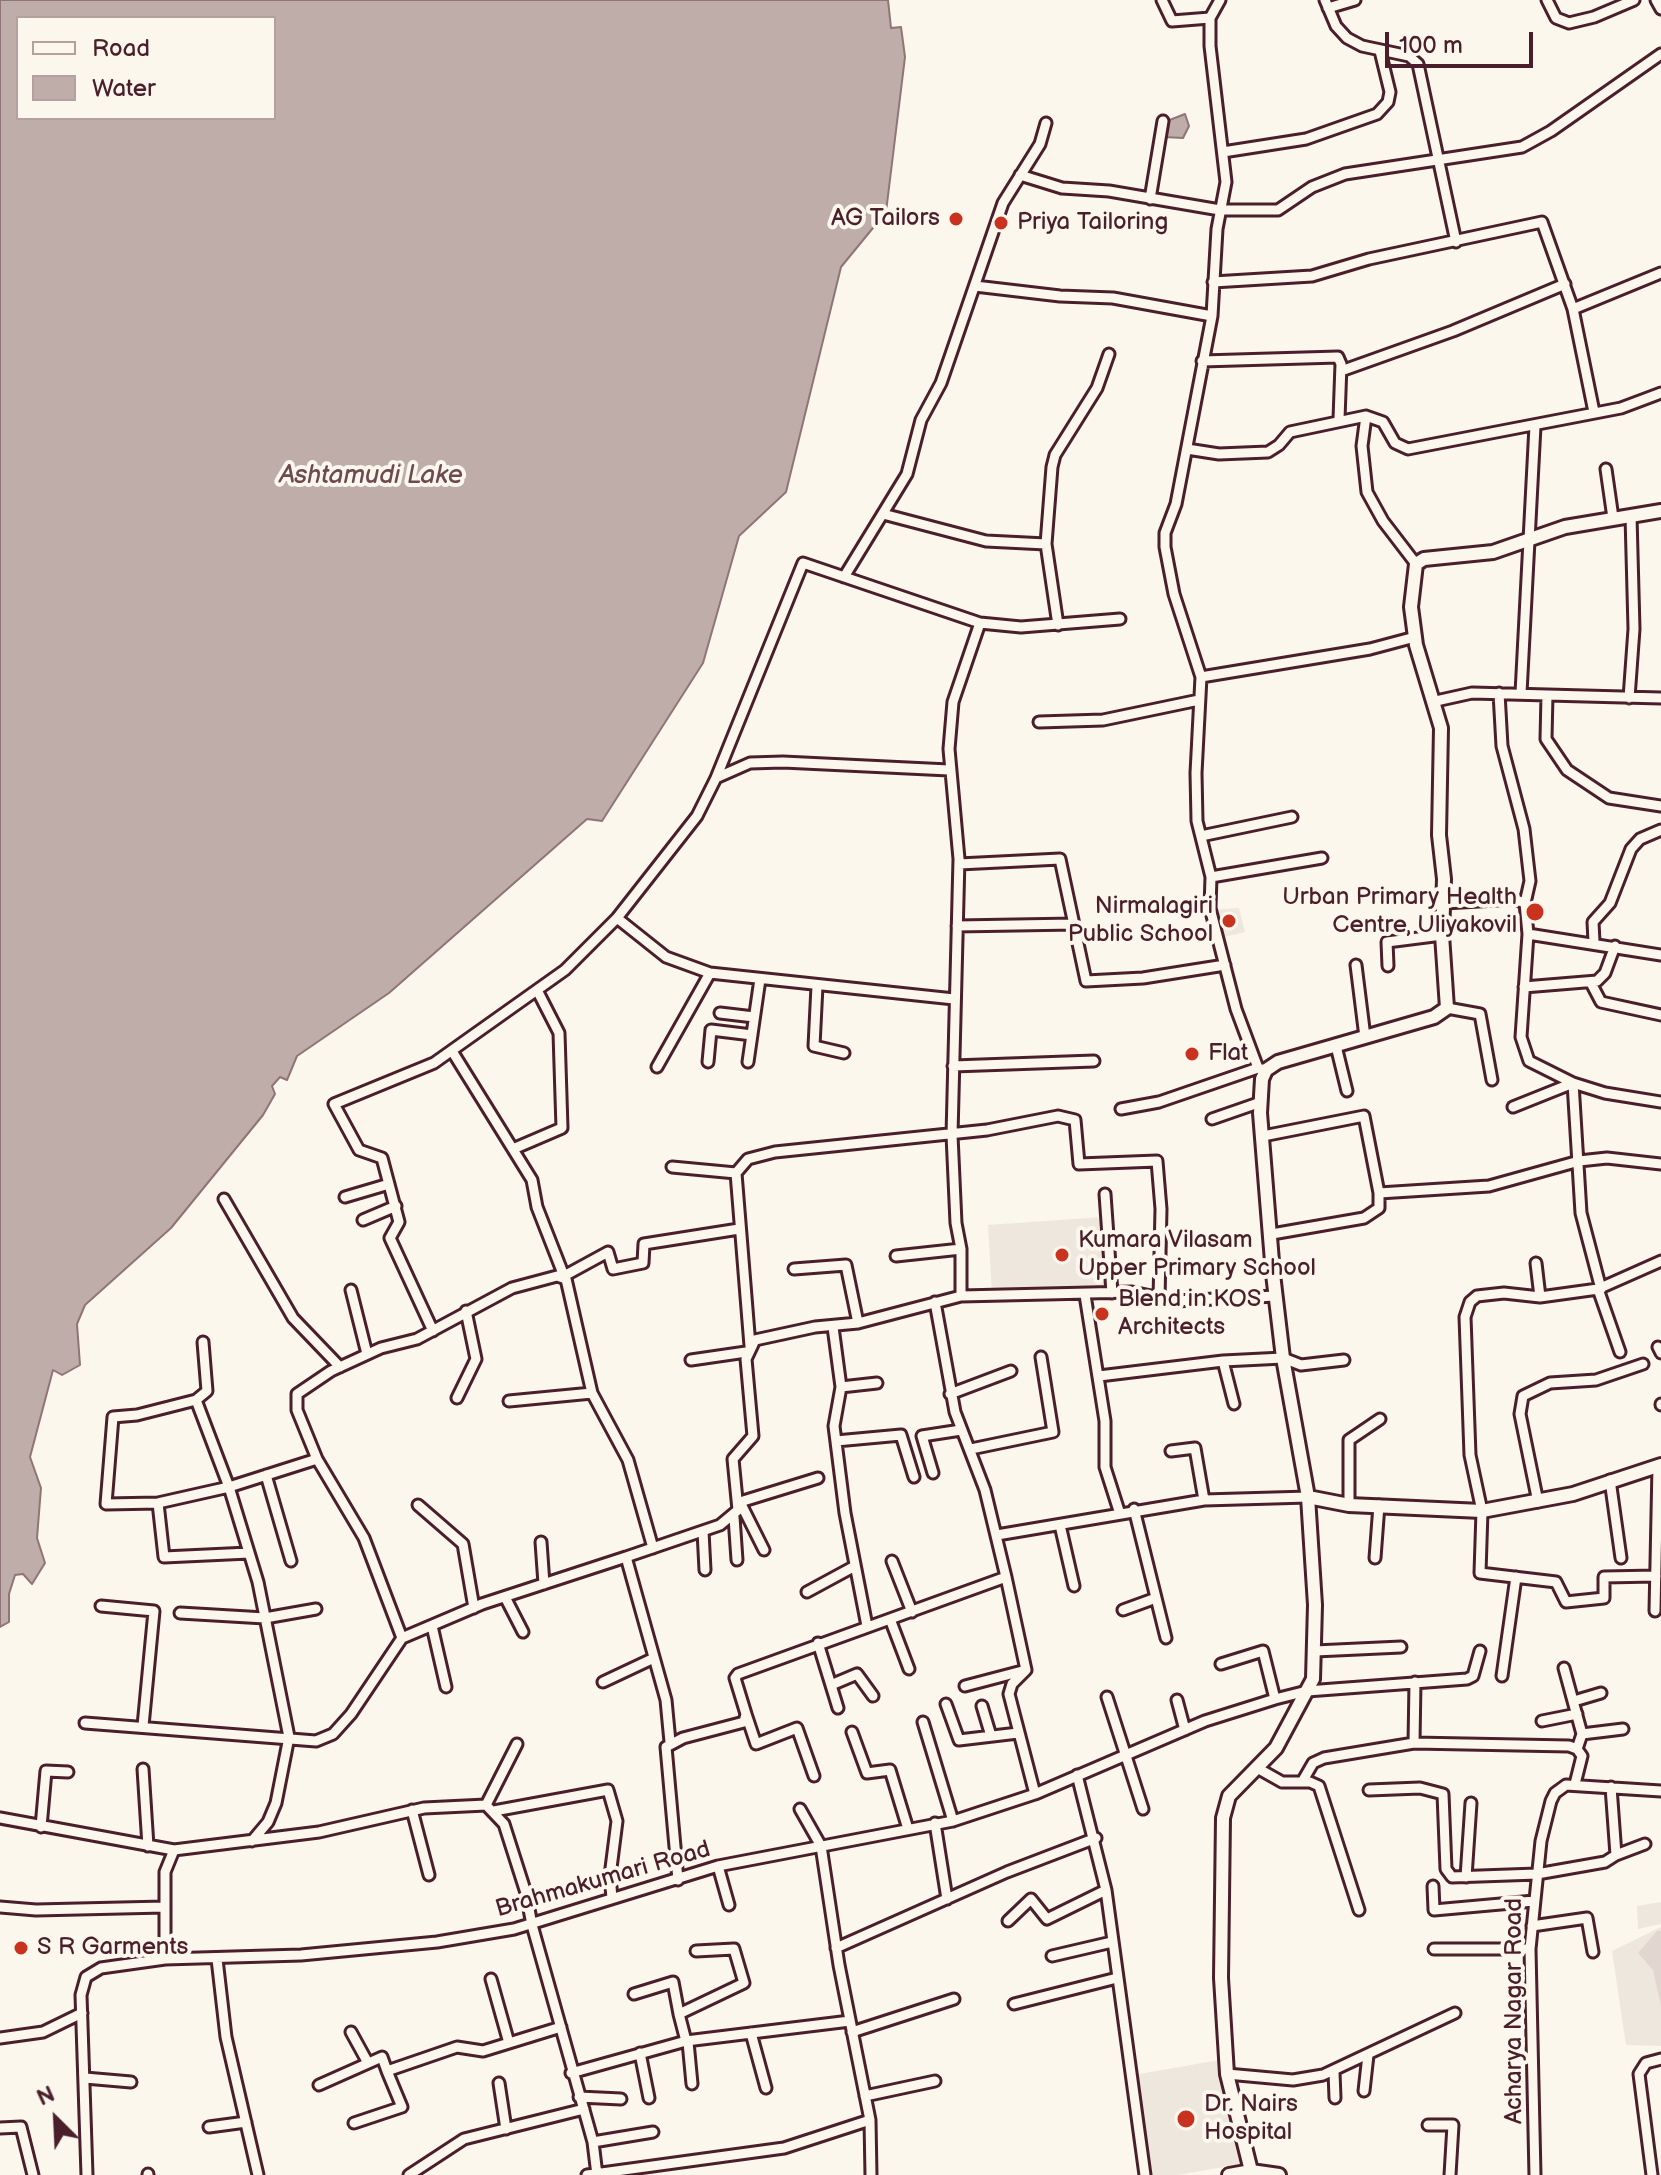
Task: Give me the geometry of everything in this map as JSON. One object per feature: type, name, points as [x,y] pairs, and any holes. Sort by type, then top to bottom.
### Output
[{"type":"street","points":[[1162,0],[1172,21],[1210,18]]},
{"type":"street","points":[[1220,0],[1210,18],[1210,46],[1226,182],[1220,210],[1212,316],[1176,504],[1165,533],[1165,547],[1174,594],[1201,677],[1196,773],[1201,836],[1211,877],[1210,908],[1225,965],[1262,1069],[1263,1136],[1276,1296],[1283,1358],[1308,1497],[1313,1553],[1315,1651],[1313,1679],[1276,1748],[1259,1769],[1229,1796],[1223,1818],[1221,1978],[1227,2074],[1252,2173]]},
{"type":"street","points":[[1351,0],[1327,4],[1347,38],[1380,51],[1409,56],[1418,64],[1456,242]]},
{"type":"street","points":[[1547,0],[1556,18],[1569,23],[1594,17],[1634,0]]},
{"type":"street","points":[[1656,0],[1661,9]]},
{"type":"street","points":[[1223,152],[1306,139],[1377,114],[1388,102],[1390,92],[1380,51]]},
{"type":"street","points":[[1020,175],[1062,188],[1220,210],[1278,210],[1312,187],[1345,174],[1522,147],[1661,54]]},
{"type":"street","points":[[1150,199],[1163,121]]},
{"type":"street","points":[[844,577],[907,474],[921,420],[941,383],[1003,203],[1040,144],[1046,123]]},
{"type":"street","points":[[1213,282],[1312,276],[1369,259],[1542,222],[1573,309],[1594,412]]},
{"type":"street","points":[[1573,309],[1661,273]]},
{"type":"street","points":[[1341,371],[1453,331],[1565,284]]},
{"type":"street","points":[[975,286],[1060,296],[1113,298],[1212,316]]},
{"type":"street","points":[[1058,625],[1046,544],[1055,455],[1092,398],[1109,354]]},
{"type":"street","points":[[1202,361],[1334,357],[1340,360],[1341,371],[1339,419]]},
{"type":"street","points":[[1187,449],[1219,454],[1268,452],[1290,432],[1339,419],[1366,416],[1383,422],[1395,443],[1408,449],[1621,408],[1661,393]]},
{"type":"street","points":[[1366,416],[1362,446],[1367,492],[1383,521],[1416,564],[1411,607],[1415,637],[1422,669],[1436,701],[1441,728],[1439,835],[1445,903],[1442,935],[1447,957],[1447,1008]]},
{"type":"street","points":[[1521,693],[1526,540],[1535,426]]},
{"type":"street","points":[[1606,469],[1613,518]]},
{"type":"street","points":[[1416,564],[1424,559],[1493,552],[1565,527],[1661,511]]},
{"type":"street","points":[[883,514],[986,541],[1046,544]]},
{"type":"street","points":[[1629,698],[1634,629],[1631,516]]},
{"type":"street","points":[[433,1331],[390,1238],[399,1222],[382,1158],[359,1150],[334,1104],[434,1063],[477,1029],[565,970],[617,918],[697,816],[716,778],[803,563],[980,623],[1021,627],[1120,619]]},
{"type":"street","points":[[961,1296],[961,1249],[956,1223],[952,1135],[959,864],[949,770],[953,702],[980,623]]},
{"type":"street","points":[[1201,677],[1370,649],[1415,637]]},
{"type":"street","points":[[1436,701],[1472,693],[1661,698]]},
{"type":"street","points":[[1499,693],[1502,746],[1524,829],[1530,881],[1525,903],[1528,934],[1521,1037],[1525,1055],[1538,1067],[1573,1083],[1605,1093],[1661,1102]]},
{"type":"street","points":[[1547,695],[1546,739],[1567,770],[1609,798],[1661,806]]},
{"type":"street","points":[[1039,722],[1103,720],[1199,700]]},
{"type":"street","points":[[716,778],[750,763],[761,762],[949,770]]},
{"type":"street","points":[[1201,836],[1292,817]]},
{"type":"street","points":[[1594,942],[1593,922],[1610,903],[1631,849],[1640,839],[1661,830]]},
{"type":"street","points":[[1211,877],[1322,858]]},
{"type":"street","points":[[959,864],[1060,859],[1086,981],[1143,978],[1225,965]]},
{"type":"street","points":[[1445,903],[1513,899],[1525,903]]},
{"type":"street","points":[[617,918],[666,957],[710,973],[954,999]]},
{"type":"street","points":[[957,926],[1074,924]]},
{"type":"street","points":[[1528,934],[1661,955]]},
{"type":"street","points":[[1388,966],[1387,942],[1442,935]]},
{"type":"street","points":[[1524,987],[1591,983],[1605,973],[1615,946]]},
{"type":"street","points":[[1356,965],[1365,1037]]},
{"type":"street","points":[[657,1067],[710,973]]},
{"type":"street","points":[[748,1062],[760,979]]},
{"type":"street","points":[[1591,983],[1601,1002],[1661,1015]]},
{"type":"street","points":[[817,986],[814,1046],[844,1053]]},
{"type":"street","points":[[513,1149],[562,1128],[559,1033],[537,990]]},
{"type":"street","points":[[1121,1109],[1159,1102],[1278,1062],[1434,1017],[1447,1008],[1480,1014],[1492,1080]]},
{"type":"street","points":[[720,1013],[754,1017]]},
{"type":"street","points":[[708,1062],[711,1030],[752,1035]]},
{"type":"street","points":[[1336,1046],[1347,1091]]},
{"type":"street","points":[[452,1051],[532,1180],[537,1207],[564,1276],[592,1393],[614,1427],[628,1460],[653,1548]]},
{"type":"street","points":[[953,1066],[1094,1061]]},
{"type":"street","points":[[1513,1107],[1573,1083]]},
{"type":"street","points":[[1573,1083],[1581,1213],[1620,1352]]},
{"type":"street","points":[[1212,1119],[1261,1102]]},
{"type":"street","points":[[1263,1136],[1364,1116],[1379,1193],[1379,1208],[1364,1218],[1272,1234]]},
{"type":"street","points":[[672,1167],[736,1173],[758,1154],[952,1135],[1070,1117],[1075,1120],[1079,1164],[1157,1161],[1161,1209],[1159,1299]]},
{"type":"street","points":[[1379,1193],[1489,1186],[1579,1161],[1607,1158],[1661,1164]]},
{"type":"street","points":[[736,1173],[753,1436],[733,1459],[740,1502],[764,1550]]},
{"type":"street","points":[[345,1197],[389,1184]]},
{"type":"street","points":[[1105,1194],[1112,1293]]},
{"type":"street","points":[[224,1199],[286,1308],[340,1367]]},
{"type":"street","points":[[363,1220],[396,1206]]},
{"type":"street","points":[[402,1638],[364,1538],[317,1459],[297,1410],[297,1394],[367,1354],[433,1331],[512,1288],[564,1276],[608,1252],[613,1269],[643,1263],[644,1244],[739,1229]]},
{"type":"street","points":[[896,1256],[961,1249]]},
{"type":"street","points":[[1656,1576],[1604,1577],[1604,1598],[1566,1602],[1556,1582],[1480,1573],[1482,1511],[1470,1455],[1467,1310],[1477,1296],[1504,1293],[1540,1297],[1600,1289],[1661,1261]]},
{"type":"street","points":[[1536,1263],[1540,1297]]},
{"type":"street","points":[[794,1269],[846,1265],[858,1323]]},
{"type":"street","points":[[351,1290],[367,1354]]},
{"type":"street","points":[[691,1360],[748,1349],[763,1337],[858,1323],[961,1296],[1132,1292],[1159,1299],[1222,1301],[1276,1296]]},
{"type":"street","points":[[1085,1295],[1105,1421],[1105,1467],[1120,1514]]},
{"type":"street","points":[[935,1302],[950,1394],[961,1430],[971,1449],[997,1535],[1026,1670]]},
{"type":"street","points":[[457,1398],[476,1359],[466,1311]]},
{"type":"street","points":[[833,1327],[841,1387],[834,1426],[867,1626]]},
{"type":"street","points":[[203,1342],[207,1391],[196,1400],[137,1415],[113,1417],[106,1504],[158,1503],[229,1487],[317,1459]]},
{"type":"street","points":[[971,1449],[1053,1432],[1041,1357]]},
{"type":"street","points":[[1099,1376],[1223,1361],[1283,1358],[1301,1365],[1344,1360]]},
{"type":"street","points":[[1223,1361],[1234,1404]]},
{"type":"street","points":[[1538,1502],[1520,1414],[1523,1396],[1550,1383],[1596,1380],[1643,1364]]},
{"type":"street","points":[[950,1394],[1011,1371]]},
{"type":"street","points":[[841,1387],[877,1383]]},
{"type":"street","points":[[509,1401],[592,1393]]},
{"type":"street","points":[[196,1400],[229,1487],[249,1553],[289,1737],[276,1803],[252,1841]]},
{"type":"street","points":[[1349,1505],[1349,1440],[1380,1419]]},
{"type":"street","points":[[933,1473],[922,1436],[961,1430]]},
{"type":"street","points":[[836,1441],[901,1435],[914,1477]]},
{"type":"street","points":[[1171,1451],[1195,1448],[1204,1500]]},
{"type":"street","points":[[997,1535],[1134,1509],[1204,1500],[1308,1497],[1349,1505],[1482,1511],[1538,1502],[1659,1465],[1655,1611]]},
{"type":"street","points":[[266,1475],[291,1561]]},
{"type":"street","points":[[740,1502],[818,1478]]},
{"type":"street","points":[[1610,1480],[1621,1558]]},
{"type":"street","points":[[737,1560],[734,1517],[740,1502]]},
{"type":"street","points":[[158,1503],[164,1557],[249,1553]]},
{"type":"street","points":[[418,1505],[463,1544],[474,1608]]},
{"type":"street","points":[[1375,1558],[1379,1505]]},
{"type":"street","points":[[1134,1509],[1166,1638]]},
{"type":"street","points":[[85,1723],[316,1741],[333,1734],[351,1714],[402,1638],[474,1608],[703,1531],[734,1517]]},
{"type":"street","points":[[1060,1525],[1074,1586]]},
{"type":"street","points":[[703,1531],[705,1570]]},
{"type":"street","points":[[541,1542],[544,1584]]},
{"type":"street","points":[[626,1557],[666,1700],[670,1742],[665,1752],[678,1880]]},
{"type":"street","points":[[892,1561],[912,1612]]},
{"type":"street","points":[[807,1592],[855,1566]]},
{"type":"street","points":[[814,1776],[797,1728],[756,1744],[735,1678],[738,1674],[1006,1577]]},
{"type":"street","points":[[1502,1676],[1516,1577]]},
{"type":"street","points":[[505,1597],[523,1632]]},
{"type":"street","points":[[1123,1610],[1156,1598]]},
{"type":"street","points":[[101,1606],[154,1611],[143,1726]]},
{"type":"street","points":[[180,1613],[265,1618],[316,1609]]},
{"type":"street","points":[[890,1619],[909,1669]]},
{"type":"street","points":[[432,1626],[446,1687]]},
{"type":"street","points":[[818,1643],[838,1708]]},
{"type":"street","points":[[1315,1651],[1401,1647]]},
{"type":"street","points":[[1221,1664],[1263,1651],[1275,1699]]},
{"type":"street","name":"Brahmakumari Road","points":[[87,2175],[82,2013],[83,1984],[90,1972],[165,1959],[217,1959],[437,1942],[532,1925],[718,1866],[953,1821],[1035,1794],[1185,1730],[1275,1699],[1307,1691],[1467,1679],[1473,1676],[1480,1651]]},
{"type":"street","points":[[603,1682],[654,1658]]},
{"type":"street","points":[[1564,1668],[1582,1734],[1577,1749]]},
{"type":"street","points":[[965,1686],[1026,1670]]},
{"type":"street","points":[[1026,1670],[1010,1688],[1018,1733],[1035,1794]]},
{"type":"street","points":[[831,1685],[857,1674],[873,1696]]},
{"type":"street","points":[[1414,1743],[1415,1682]]},
{"type":"street","points":[[1574,1701],[1601,1693]]},
{"type":"street","points":[[1107,1697],[1128,1754],[1143,1809]]},
{"type":"street","points":[[1177,1700],[1185,1730]]},
{"type":"street","points":[[946,1704],[959,1740],[1018,1733]]},
{"type":"street","points":[[982,1706],[991,1736]]},
{"type":"street","points":[[670,1742],[737,1726],[744,1722],[746,1714]]},
{"type":"street","points":[[1542,1721],[1577,1714]]},
{"type":"street","points":[[923,1722],[953,1821]]},
{"type":"street","points":[[1582,1734],[1623,1729]]},
{"type":"street","points":[[852,1732],[867,1773],[890,1770],[908,1829]]},
{"type":"street","points":[[1302,1782],[1313,1763],[1324,1758],[1414,1743],[1551,1745],[1577,1749],[1582,1756],[1575,1784],[1661,1791]]},
{"type":"street","points":[[490,1808],[517,1744]]},
{"type":"street","points":[[143,1769],[148,1846]]},
{"type":"street","points":[[1259,1769],[1282,1782],[1319,1786],[1359,1910]]},
{"type":"street","points":[[41,1827],[46,1771],[68,1772]]},
{"type":"street","points":[[1077,1775],[1096,1838],[1106,1890],[1145,2175]]},
{"type":"street","name":"Acharya Nagar Road","points":[[1535,2175],[1530,1949],[1534,1901],[1551,1801],[1560,1788],[1575,1784]]},
{"type":"street","points":[[1611,1787],[1616,1855]]},
{"type":"street","points":[[1369,1790],[1420,1788],[1443,1794],[1446,1869],[1452,1877],[1537,1874],[1605,1862],[1645,1844]]},
{"type":"street","points":[[0,1818],[174,1850],[319,1832],[412,1810],[457,1804],[490,1808],[608,1790],[617,1821],[610,1876],[612,1898]]},
{"type":"street","points":[[1466,1877],[1471,1803]]},
{"type":"street","points":[[490,1808],[504,1824],[514,1854],[571,2073],[593,2142],[597,2175]]},
{"type":"street","points":[[800,1809],[821,1846],[836,1948],[870,2120],[871,2175]]},
{"type":"street","points":[[412,1810],[429,1875]]},
{"type":"street","points":[[935,1823],[947,1899]]},
{"type":"street","points":[[836,1948],[1065,1847],[1096,1838]]},
{"type":"street","points":[[165,1959],[165,1872],[174,1850]]},
{"type":"street","points":[[718,1866],[729,1905]]},
{"type":"street","points":[[1433,1886],[1434,1910],[1534,1901]]},
{"type":"street","points":[[1008,1921],[1031,1899],[1047,1919],[1106,1890]]},
{"type":"street","points":[[0,1907],[36,1910],[164,1907]]},
{"type":"street","points":[[1532,1926],[1587,1918],[1593,1952]]},
{"type":"street","points":[[1052,1956],[1112,1942]]},
{"type":"street","points":[[679,2014],[744,1983],[734,1949],[696,1951]]},
{"type":"street","points":[[1434,1949],[1530,1949]]},
{"type":"street","points":[[217,1959],[226,2037],[258,2175]]},
{"type":"street","points":[[1014,2004],[1117,1978]]},
{"type":"street","points":[[491,1979],[509,2043]]},
{"type":"street","points":[[634,1994],[673,1982],[687,2042],[692,2084]]},
{"type":"street","points":[[852,2032],[954,1999]]},
{"type":"street","points":[[0,2038],[43,2032],[82,2013]]},
{"type":"street","points":[[1227,2074],[1293,2080],[1334,2072],[1455,2013]]},
{"type":"street","points":[[571,2073],[687,2042],[850,2021]]},
{"type":"street","points":[[387,2071],[457,2047],[483,2051],[561,2027]]},
{"type":"street","points":[[351,2032],[368,2063]]},
{"type":"street","points":[[751,2033],[766,2088]]},
{"type":"street","points":[[640,2053],[649,2098]]},
{"type":"street","points":[[1364,2091],[1368,2055]]},
{"type":"street","points":[[319,2085],[382,2057],[402,2107],[354,2123]]},
{"type":"street","points":[[1652,2175],[1639,2074],[1646,2063],[1661,2059]]},
{"type":"street","points":[[1334,2072],[1335,2098]]},
{"type":"street","points":[[85,2078],[131,2082]]},
{"type":"street","points":[[865,2096],[935,2081]]},
{"type":"street","points":[[499,2083],[506,2129]]},
{"type":"street","points":[[579,2097],[621,2099]]},
{"type":"street","points":[[409,2175],[464,2139],[584,2109]]},
{"type":"street","points":[[587,2175],[784,2148],[870,2120]]},
{"type":"street","points":[[209,2127],[246,2122]]},
{"type":"street","points":[[1428,2125],[1453,2125],[1450,2175]]},
{"type":"street","points":[[0,2128],[21,2127],[33,2175]]},
{"type":"street","points":[[593,2142],[653,2132]]},
{"type":"street","points":[[1229,2175],[1279,2175]]},
{"type":"shaded area","name":"Nirmalagiri Public School","points":[[1239,908],[1245,932],[1220,938],[1212,910]]},
{"type":"shaded area","points":[[1102,1217],[1108,1290],[992,1293],[988,1225]]},
{"type":"shaded area","points":[[1661,1902],[1661,1924],[1638,1929],[1637,1906]]},
{"type":"shaded area","points":[[1661,1927],[1661,2046],[1626,2045],[1612,1951]]},
{"type":"shaded area","points":[[1657,1931],[1661,1931],[1661,2006],[1653,1970],[1638,1953]]},
{"type":"shaded area","name":"Dr. Nairs Hospital","points":[[1219,2060],[1242,2164],[1177,2175],[1149,2175],[1134,2075]]},
{"type":"water","name":"Ashtamudi Lake","points":[[0,0],[888,0],[891,28],[901,27],[905,57],[886,212],[841,267],[786,492],[739,536],[703,663],[602,821],[587,819],[389,993],[297,1056],[287,1080],[280,1077],[272,1086],[275,1094],[263,1115],[171,1228],[85,1305],[77,1324],[80,1365],[62,1375],[53,1370],[30,1457],[41,1488],[37,1538],[45,1563],[32,1584],[23,1574],[15,1575],[9,1594],[9,1622],[0,1627]]},
{"type":"water","points":[[1185,114],[1189,126],[1183,138],[1164,137],[1167,121]]},
{"type":"place","name":"AG Tailors","points":[[956,219]]},
{"type":"place","name":"Priya Tailoring","points":[[1001,223]]},
{"type":"place","name":"Urban Primary Health Centre, Uliyakovil","points":[[1535,912]]},
{"type":"place","name":"Nirmalagiri Public School","points":[[1229,921]]},
{"type":"place","name":"Flat","points":[[1192,1054]]},
{"type":"place","name":"Kumara Vilasam Upper Primary School","points":[[1062,1255]]},
{"type":"place","name":"Blend in KOS Architects","points":[[1102,1314]]},
{"type":"place","name":"S R Garments","points":[[21,1948]]},
{"type":"place","name":"Dr. Nairs Hospital","points":[[1186,2119]]}]
